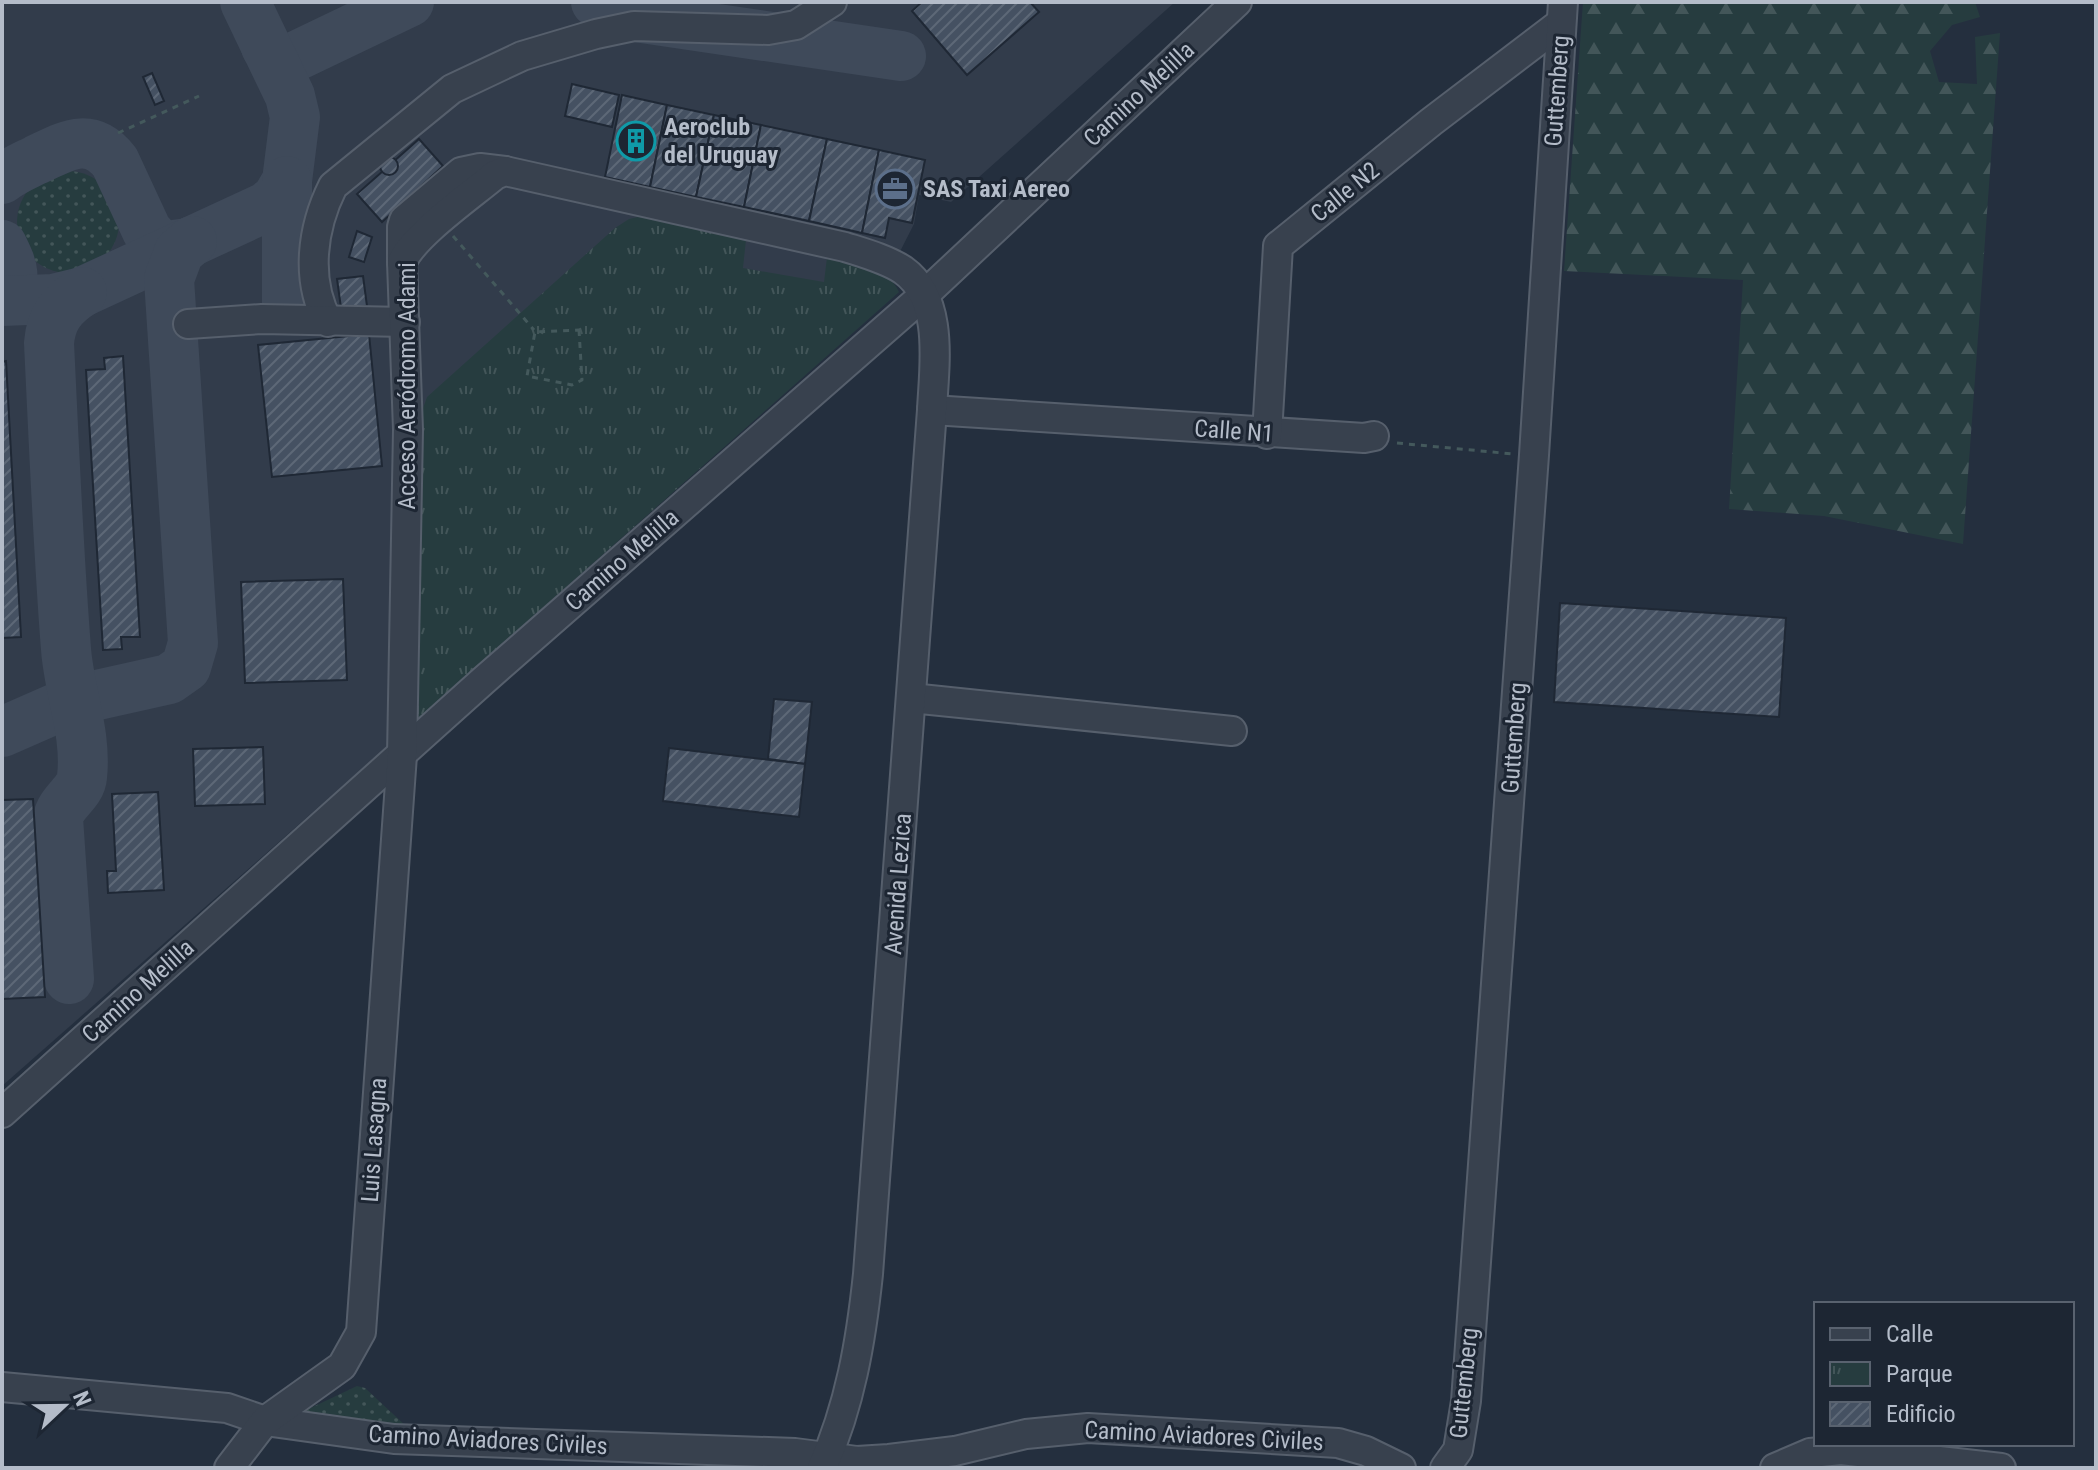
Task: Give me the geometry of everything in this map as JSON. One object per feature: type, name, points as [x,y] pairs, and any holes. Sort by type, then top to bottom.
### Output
[{"type":"street","points":[[328,322],[315,294],[314,267],[316,230],[333,186],[452,89],[522,56],[596,34],[634,26],[768,30],[796,25],[832,2]]},
{"type":"street","name":"Camino Melilla","points":[[2,1113],[924,295],[1237,2]]},
{"type":"street","name":"Calle N2","points":[[1267,434],[1278,246],[1562,12]]},
{"type":"street","name":"Guttemberg","points":[[1445,1468],[1458,1450],[1466,1401],[1534,455],[1562,12]]},
{"type":"street","points":[[402,262],[404,220],[461,172],[480,168],[845,247],[905,272],[924,295]]},
{"type":"street","name":"Acceso Aeródromo Adami","points":[[402,755],[408,430],[402,262],[408,250],[440,221],[495,175],[505,171]]},
{"type":"street","name":"Avenida Lezica","points":[[824,1463],[846,1404],[862,1328],[932,410],[934,357],[928,303],[924,295]]},
{"type":"street","points":[[188,324],[262,319],[405,322]]},
{"type":"street","name":"Calle N1","points":[[932,410],[1267,434],[1374,436]]},
{"type":"street","points":[[911,698],[1232,731]]},
{"type":"street","name":"Luis Lasagna","points":[[229,1468],[265,1421],[342,1366],[361,1332],[402,755]]},
{"type":"street","name":"Camino Aviadores Civiles","points":[[2,1387],[227,1408],[265,1421],[394,1439],[795,1453],[824,1463],[915,1457],[1026,1434],[1088,1428],[1338,1443],[1381,1456],[1401,1468]]},
{"type":"street","points":[[1775,1468],[1810,1453],[1841,1450],[2001,1468]]},
{"type":"path","points":[[118,133],[199,96]]},
{"type":"path","points":[[440,221],[535,332]]},
{"type":"path","points":[[579,330],[582,380],[572,385],[527,376],[535,332],[579,330]]},
{"type":"path","points":[[1374,436],[1392,442],[1534,455]]},
{"type":"shaded area","points":[[2,2],[1175,2],[951,202],[919,195],[914,224],[885,281],[422,678],[389,678],[389,745],[2,1086]]},
{"type":"green space","points":[[1583,2],[1975,2],[1980,17],[1952,25],[1930,51],[1939,82],[1977,84],[1975,37],[2000,33],[1963,544],[1824,516],[1729,509],[1743,280],[1564,271]]},
{"type":"green space","points":[[68,171],[87,175],[104,186],[115,203],[119,222],[115,241],[104,258],[87,269],[68,273],[49,269],[32,258],[21,241],[17,222],[21,203],[32,186],[49,175]]},
{"type":"green space","points":[[642,216],[746,240],[743,268],[824,282],[827,257],[878,271],[894,283],[899,292],[415,721],[411,714],[422,411],[427,397],[615,228],[629,219]]},
{"type":"green space","points":[[357,1386],[365,1388],[406,1426],[300,1413]]},
{"type":"building","points":[[922,2],[1030,2],[1039,12],[967,75],[912,11]]},
{"type":"building","points":[[152,73],[164,101],[155,105],[143,77]]},
{"type":"building","name":"Aeroclub del Uruguay","points":[[572,84],[619,95],[612,127],[565,116]]},
{"type":"building","name":"Aeroclub del Uruguay","points":[[622,95],[667,105],[650,187],[605,177]]},
{"type":"building","points":[[667,105],[714,115],[696,197],[650,187]]},
{"type":"building","points":[[714,115],[761,125],[744,207],[696,197]]},
{"type":"building","points":[[761,125],[827,139],[809,221],[744,207]]},
{"type":"building","points":[[419,139],[443,166],[382,222],[357,194]]},
{"type":"building","points":[[827,139],[879,150],[862,233],[809,221]]},
{"type":"building","name":"SAS Taxi Aereo","points":[[879,150],[925,160],[912,223],[889,218],[885,238],[862,233]]},
{"type":"building","points":[[385,157],[393,157],[398,166],[396,173],[385,175],[380,170],[380,162]]},
{"type":"building","points":[[357,231],[372,237],[364,262],[349,257]]},
{"type":"building","points":[[363,276],[367,306],[341,308],[337,279]]},
{"type":"building","points":[[369,334],[382,466],[272,477],[258,345]]},
{"type":"building","points":[[123,356],[140,637],[121,637],[122,649],[103,650],[86,370],[105,369],[104,358]]},
{"type":"building","points":[[6,361],[21,637],[2,638],[2,362]]},
{"type":"building","points":[[343,579],[347,680],[245,683],[241,582]]},
{"type":"building","points":[[1560,603],[1786,618],[1779,717],[1554,702]]},
{"type":"building","points":[[774,699],[812,702],[805,764],[768,759]]},
{"type":"building","points":[[263,747],[265,804],[195,806],[193,749]]},
{"type":"building","points":[[669,748],[805,764],[799,817],[663,801]]},
{"type":"building","points":[[158,792],[164,890],[108,893],[107,871],[116,871],[112,794]]},
{"type":"building","points":[[33,799],[45,997],[2,999],[2,800]]},
{"type":"taxiway","points":[[2,301],[53,299],[82,292],[266,207],[277,198],[287,181],[295,117],[290,96],[245,2]]},
{"type":"taxiway","points":[[266,47],[277,58],[292,58],[409,2]]},
{"type":"taxiway","points":[[596,2],[622,15],[901,56]]},
{"type":"taxiway","points":[[2,179],[68,146],[96,146],[115,162],[147,231],[156,241],[166,246],[188,243]]},
{"type":"taxiway","points":[[287,181],[287,307]]},
{"type":"taxiway","points":[[2,732],[75,700],[169,679],[186,667],[193,643],[169,279],[179,252],[192,241]]},
{"type":"taxiway","points":[[2,245],[12,271],[11,284],[2,296]]},
{"type":"taxiway","points":[[69,979],[58,818],[81,782],[83,761],[66,649],[49,343],[52,326],[59,313],[82,292]]},
{"type":"place","name":"Aeroclub del Uruguay","points":[[636,141]]},
{"type":"place","name":"SAS Taxi Aereo","points":[[895,189]]}]
